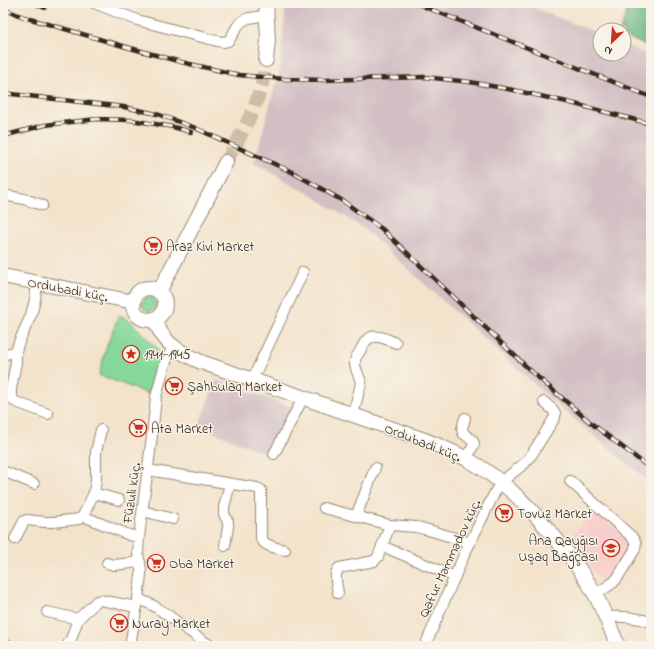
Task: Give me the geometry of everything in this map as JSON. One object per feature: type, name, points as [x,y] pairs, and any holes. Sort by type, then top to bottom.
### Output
[{"type":"main road","points":[[266,60],[268,40],[267,10]]},
{"type":"main road","points":[[159,292],[226,162]]},
{"type":"main road","name":"Ordubadi küç.","points":[[3,276],[134,302]]},
{"type":"main road","points":[[149,288],[159,292],[165,301],[163,312],[154,319],[148,320],[139,316],[134,307],[134,302],[135,297],[139,292],[149,288]]},
{"type":"main road","name":"Ordubadi küç.","points":[[154,319],[158,330],[166,341],[186,355],[201,362],[422,439],[467,459],[502,482],[523,502],[555,537],[581,572],[607,617],[618,646]]},
{"type":"street","points":[[94,3],[114,7],[137,20],[223,42],[228,41],[238,24],[267,10]]},
{"type":"street","points":[[3,195],[24,199],[42,205]]},
{"type":"street","points":[[252,380],[303,272]]},
{"type":"street","points":[[37,282],[34,306],[18,342],[11,396],[16,402],[48,414]]},
{"type":"street","points":[[353,415],[361,383],[355,366],[356,358],[367,339],[371,337],[384,338],[396,343]]},
{"type":"street","name":"Füzuli küç.","points":[[130,646],[138,603],[141,575],[138,554],[139,537],[156,397],[164,367],[173,347]]},
{"type":"street","points":[[3,354],[16,351]]},
{"type":"street","points":[[274,454],[303,398]]},
{"type":"street","name":"Qafur Məmmədov küç.","points":[[425,646],[488,505],[502,482],[525,463],[532,454],[555,417],[553,410],[544,402]]},
{"type":"street","points":[[465,418],[462,429],[463,433],[473,441],[474,444],[467,459]]},
{"type":"street","points":[[15,539],[24,521],[54,522],[79,519],[83,516],[94,493],[96,479],[96,452],[101,430]]},
{"type":"street","points":[[356,516],[376,468]]},
{"type":"street","points":[[148,470],[257,488],[261,490],[261,540],[263,543],[270,546],[286,550]]},
{"type":"street","points":[[3,471],[34,484]]},
{"type":"street","points":[[570,481],[636,542],[634,551],[618,577],[614,582],[595,595]]},
{"type":"street","points":[[225,546],[228,522],[224,514],[224,507],[230,484]]},
{"type":"street","points":[[94,493],[119,500]]},
{"type":"street","points":[[324,508],[390,526],[416,527],[425,529],[470,544]]},
{"type":"street","points":[[143,511],[173,519]]},
{"type":"street","points":[[83,516],[129,535],[139,537]]},
{"type":"street","points":[[338,593],[336,576],[339,568],[374,561],[378,558],[390,526]]},
{"type":"street","points":[[382,546],[455,577]]},
{"type":"street","points":[[107,564],[114,565],[140,562]]},
{"type":"street","points":[[67,646],[78,619],[94,603],[100,600],[138,603],[146,601],[212,646]]},
{"type":"street","points":[[46,612],[78,619]]},
{"type":"street","points":[[607,617],[634,617],[651,622]]},
{"type":"street","points":[[3,644],[10,646]]},
{"type":"shaded area","points":[[286,3],[521,3],[592,31],[592,62],[632,62],[632,48],[651,56],[651,483],[562,409],[364,229],[315,197],[254,163],[280,68]]},
{"type":"shaded area","points":[[216,380],[293,407],[269,455],[198,426]]},
{"type":"shaded area","points":[[594,509],[630,543],[629,551],[602,581],[569,540]]},
{"type":"green space","points":[[630,3],[651,3],[651,48],[632,40],[632,22],[623,22]]},
{"type":"green space","points":[[146,297],[152,297],[156,301],[156,307],[152,311],[146,311],[142,307],[142,301]]},
{"type":"green space","points":[[119,315],[130,321],[157,348],[159,360],[149,394],[99,375],[106,348]]},
{"type":"tunnel","points":[[226,162],[245,127],[257,100],[266,60]]},
{"type":"railway","points":[[33,3],[45,8]]},
{"type":"railway","points":[[415,3],[651,97]]},
{"type":"railway","points":[[3,9],[24,17],[123,46],[181,62],[239,75],[284,79],[323,80],[424,77],[470,82],[567,102],[651,124]]},
{"type":"railway","points":[[3,93],[124,107],[157,114],[193,127],[292,172],[343,201],[382,229],[533,373],[591,423],[651,469]]},
{"type":"railway","points":[[3,136],[45,125],[97,119],[131,120],[173,127],[191,132]]},
{"type":"place","name":"Araz Kivi Market","points":[[153,246]]},
{"type":"place","name":"1941-1945","points":[[131,354]]},
{"type":"place","name":"Şahbulaq Market","points":[[174,386]]},
{"type":"place","name":"Ata Market","points":[[138,428]]},
{"type":"place","name":"Tovuz Market","points":[[504,513]]},
{"type":"place","name":"Ana Qayğısı Uşaq Bağçası","points":[[611,548]]},
{"type":"place","name":"Oba Market","points":[[156,563]]},
{"type":"place","name":"Nuray Market","points":[[119,623]]}]
